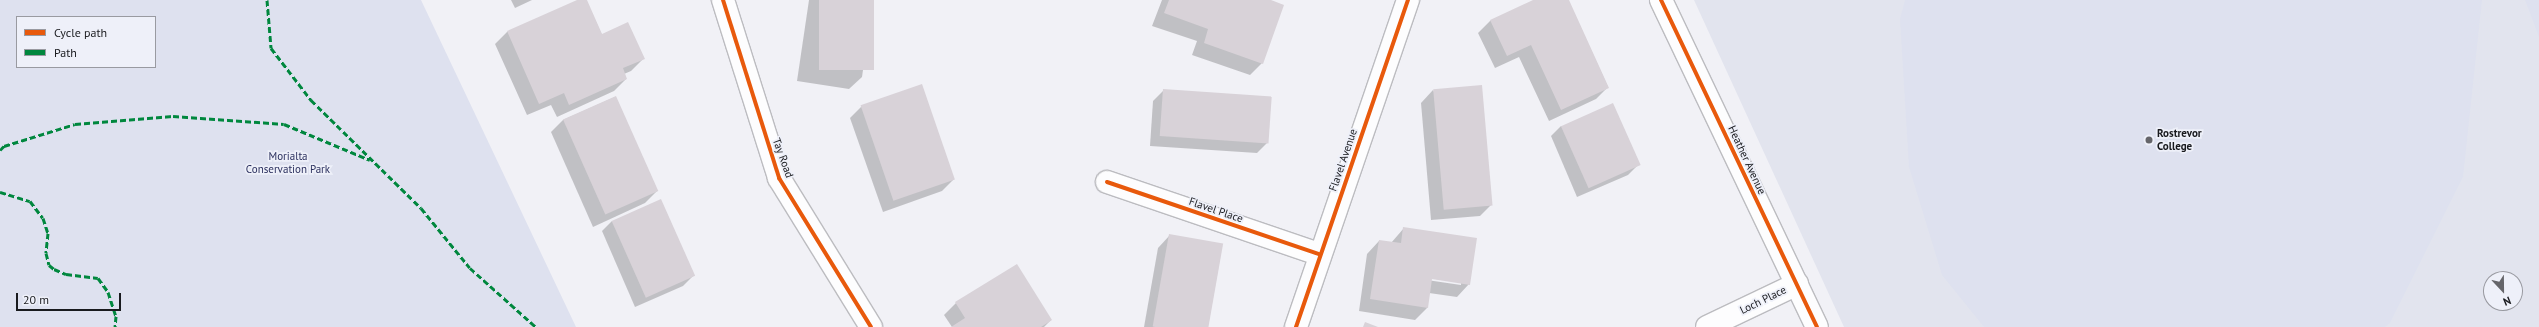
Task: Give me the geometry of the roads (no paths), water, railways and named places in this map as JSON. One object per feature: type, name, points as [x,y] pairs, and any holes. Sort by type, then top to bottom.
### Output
[{"type":"street","name":"Tay Road","points":[[723,0],[779,178],[871,327]]},
{"type":"street","name":"Flavel Avenue","points":[[1296,327],[1319,254],[1408,0]]},
{"type":"street","name":"Heather Avenue","points":[[1661,0],[1817,327]]},
{"type":"street","name":"Flavel Place","points":[[1107,182],[1319,254]]},
{"type":"street","name":"Loch Place","points":[[1708,327],[1797,284]]},
{"type":"place","name":"Rostrevor College","points":[[2149,140]]},
{"type":"park label","name":"Morialta Conservation Park","points":[[288,163]]}]
